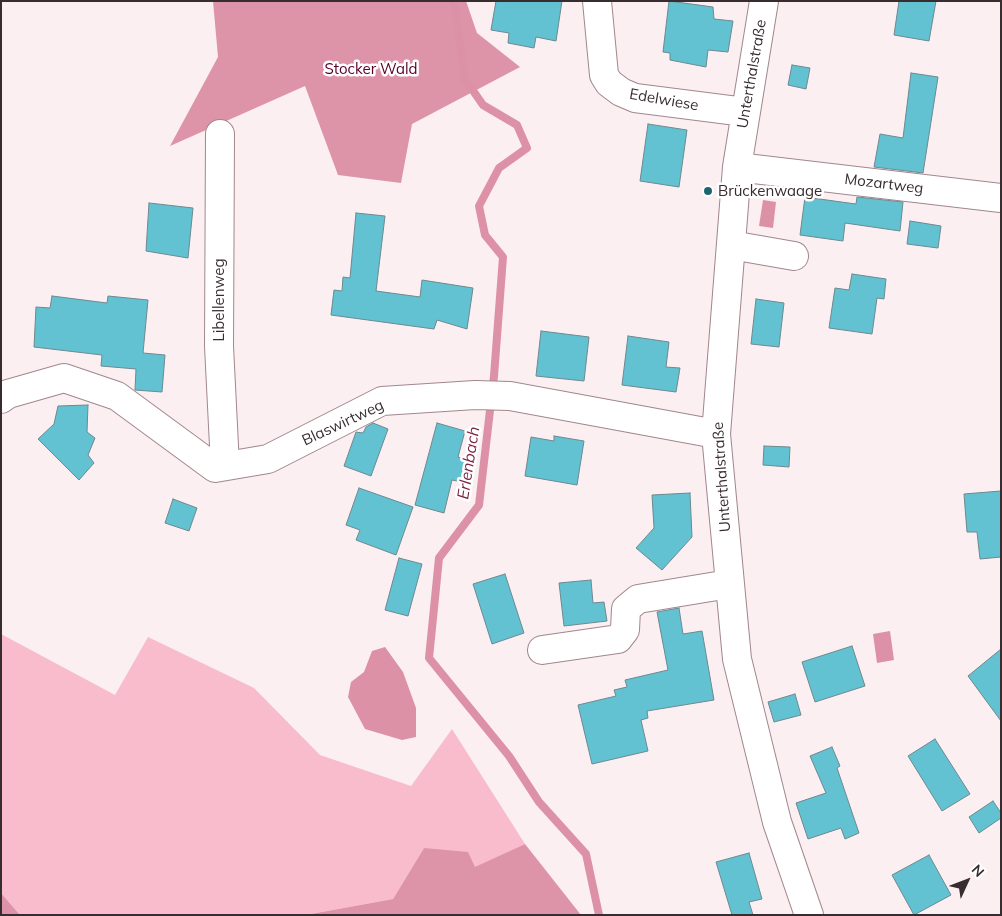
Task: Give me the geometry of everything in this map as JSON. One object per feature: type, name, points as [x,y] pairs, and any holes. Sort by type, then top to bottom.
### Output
[{"type":"street","name":"Edelwiese","points":[[597,1],[604,75],[609,83],[620,92],[634,98],[745,112]]},
{"type":"street","name":"Unterthalstraße","points":[[764,1],[737,167],[716,434],[737,659],[777,822],[808,914]]},
{"type":"street","name":"Libellenweg","points":[[220,134],[219,346],[225,466]]},
{"type":"street","name":"Mozartweg","points":[[737,167],[1001,198]]},
{"type":"street","points":[[731,245],[794,256]]},
{"type":"street","name":"Blaswirtweg","points":[[2,397],[64,378],[117,396],[215,468],[268,459],[382,401],[475,395],[510,396],[716,434]]},
{"type":"street","points":[[542,650],[618,639],[625,630],[626,609],[638,599],[729,584]]},
{"type":"shaded area","points":[[763,200],[776,202],[773,228],[759,226]]},
{"type":"shaded area","points":[[890,631],[894,660],[877,663],[873,634]]},
{"type":"shaded area","points":[[1,634],[115,695],[148,637],[254,688],[320,755],[411,786],[452,729],[525,844],[475,868],[424,848],[393,899],[305,915],[20,915],[1,893]]},
{"type":"shaded area","points":[[385,647],[403,672],[416,708],[416,737],[402,740],[365,729],[348,697],[351,682],[364,672],[372,651]]},
{"type":"green space","name":"Stocker Wald","points":[[213,1],[466,1],[477,33],[520,67],[412,124],[401,183],[338,175],[305,86],[170,146],[218,57]]},
{"type":"green space","points":[[525,844],[581,915],[305,915],[393,899],[424,848],[468,852],[475,867]]},
{"type":"green space","points":[[1,893],[20,915],[1,915]]},
{"type":"building","points":[[496,1],[562,1],[556,41],[536,37],[534,48],[508,43],[509,33],[491,30]]},
{"type":"building","points":[[669,1],[713,7],[714,19],[733,21],[728,52],[708,50],[706,67],[670,60],[670,53],[663,52]]},
{"type":"building","points":[[899,1],[936,1],[929,41],[894,35]]},
{"type":"building","points":[[792,65],[810,68],[806,89],[788,85]]},
{"type":"building","points":[[911,73],[938,77],[923,173],[874,167],[880,134],[903,138]]},
{"type":"building","points":[[648,124],[687,130],[679,187],[640,181]]},
{"type":"building","points":[[805,197],[856,204],[857,197],[903,202],[900,231],[845,223],[843,241],[800,235]]},
{"type":"building","points":[[149,203],[193,208],[188,258],[146,251]]},
{"type":"building","points":[[356,213],[385,216],[376,291],[420,297],[422,280],[473,288],[467,329],[437,320],[434,329],[331,315],[334,290],[342,291],[343,277],[350,278]]},
{"type":"building","points":[[910,221],[941,226],[938,248],[907,244]]},
{"type":"building","points":[[852,274],[886,279],[884,299],[877,298],[872,334],[829,328],[835,288],[849,290]]},
{"type":"building","points":[[52,296],[107,303],[108,296],[148,300],[143,353],[165,355],[162,392],[135,390],[136,369],[101,366],[102,355],[34,347],[36,307],[50,308]]},
{"type":"building","points":[[756,299],[784,303],[779,347],[751,344]]},
{"type":"building","points":[[541,331],[589,337],[584,381],[536,376]]},
{"type":"building","points":[[628,336],[669,342],[666,367],[680,368],[676,392],[622,385]]},
{"type":"building","points":[[88,405],[87,432],[95,438],[88,455],[94,463],[79,480],[38,439],[54,424],[58,406]]},
{"type":"building","points":[[373,423],[388,429],[371,476],[344,466],[356,432],[363,433],[366,427]]},
{"type":"building","points":[[437,423],[465,431],[458,457],[468,460],[462,482],[452,480],[444,513],[415,505]]},
{"type":"building","points":[[554,436],[584,441],[577,485],[525,476],[531,437],[554,441]]},
{"type":"building","points":[[764,446],[790,447],[789,467],[763,465]]},
{"type":"building","points":[[359,488],[413,507],[396,555],[356,540],[360,530],[346,525]]},
{"type":"building","points":[[1001,491],[1001,557],[980,559],[977,532],[967,532],[964,494]]},
{"type":"building","points":[[690,493],[692,537],[662,570],[636,548],[654,528],[652,495]]},
{"type":"building","points":[[173,499],[197,508],[189,531],[165,523]]},
{"type":"building","points":[[399,558],[422,564],[408,616],[385,610]]},
{"type":"building","points":[[505,574],[524,633],[492,644],[473,584]]},
{"type":"building","points":[[591,580],[593,603],[604,602],[607,621],[564,626],[559,583]]},
{"type":"building","points":[[679,608],[683,634],[702,631],[714,700],[647,711],[648,718],[641,720],[648,751],[592,764],[578,705],[616,696],[614,690],[627,687],[625,680],[668,670],[657,612]]},
{"type":"building","points":[[852,646],[865,686],[815,702],[802,662]]},
{"type":"building","points":[[1001,649],[1001,721],[968,676]]},
{"type":"building","points":[[795,694],[801,715],[774,722],[768,702]]},
{"type":"building","points":[[935,739],[970,794],[942,811],[908,756]]},
{"type":"building","points":[[832,747],[840,766],[837,768],[859,833],[845,839],[841,828],[808,839],[796,803],[826,793],[810,756]]},
{"type":"building","points":[[993,801],[1001,813],[1001,818],[979,833],[969,817]]},
{"type":"building","points":[[749,853],[762,899],[749,902],[753,915],[732,915],[716,862]]},
{"type":"building","points":[[929,855],[951,895],[914,915],[892,875]]},
{"type":"waterway","name":"Erlenbach","points":[[454,1],[465,79],[483,105],[517,125],[527,148],[499,168],[479,206],[485,235],[503,257],[494,376],[479,505],[439,558],[429,658],[509,756],[539,802],[586,854],[599,915]]},
{"type":"place","name":"Brückenwaage","points":[[708,191]]}]
